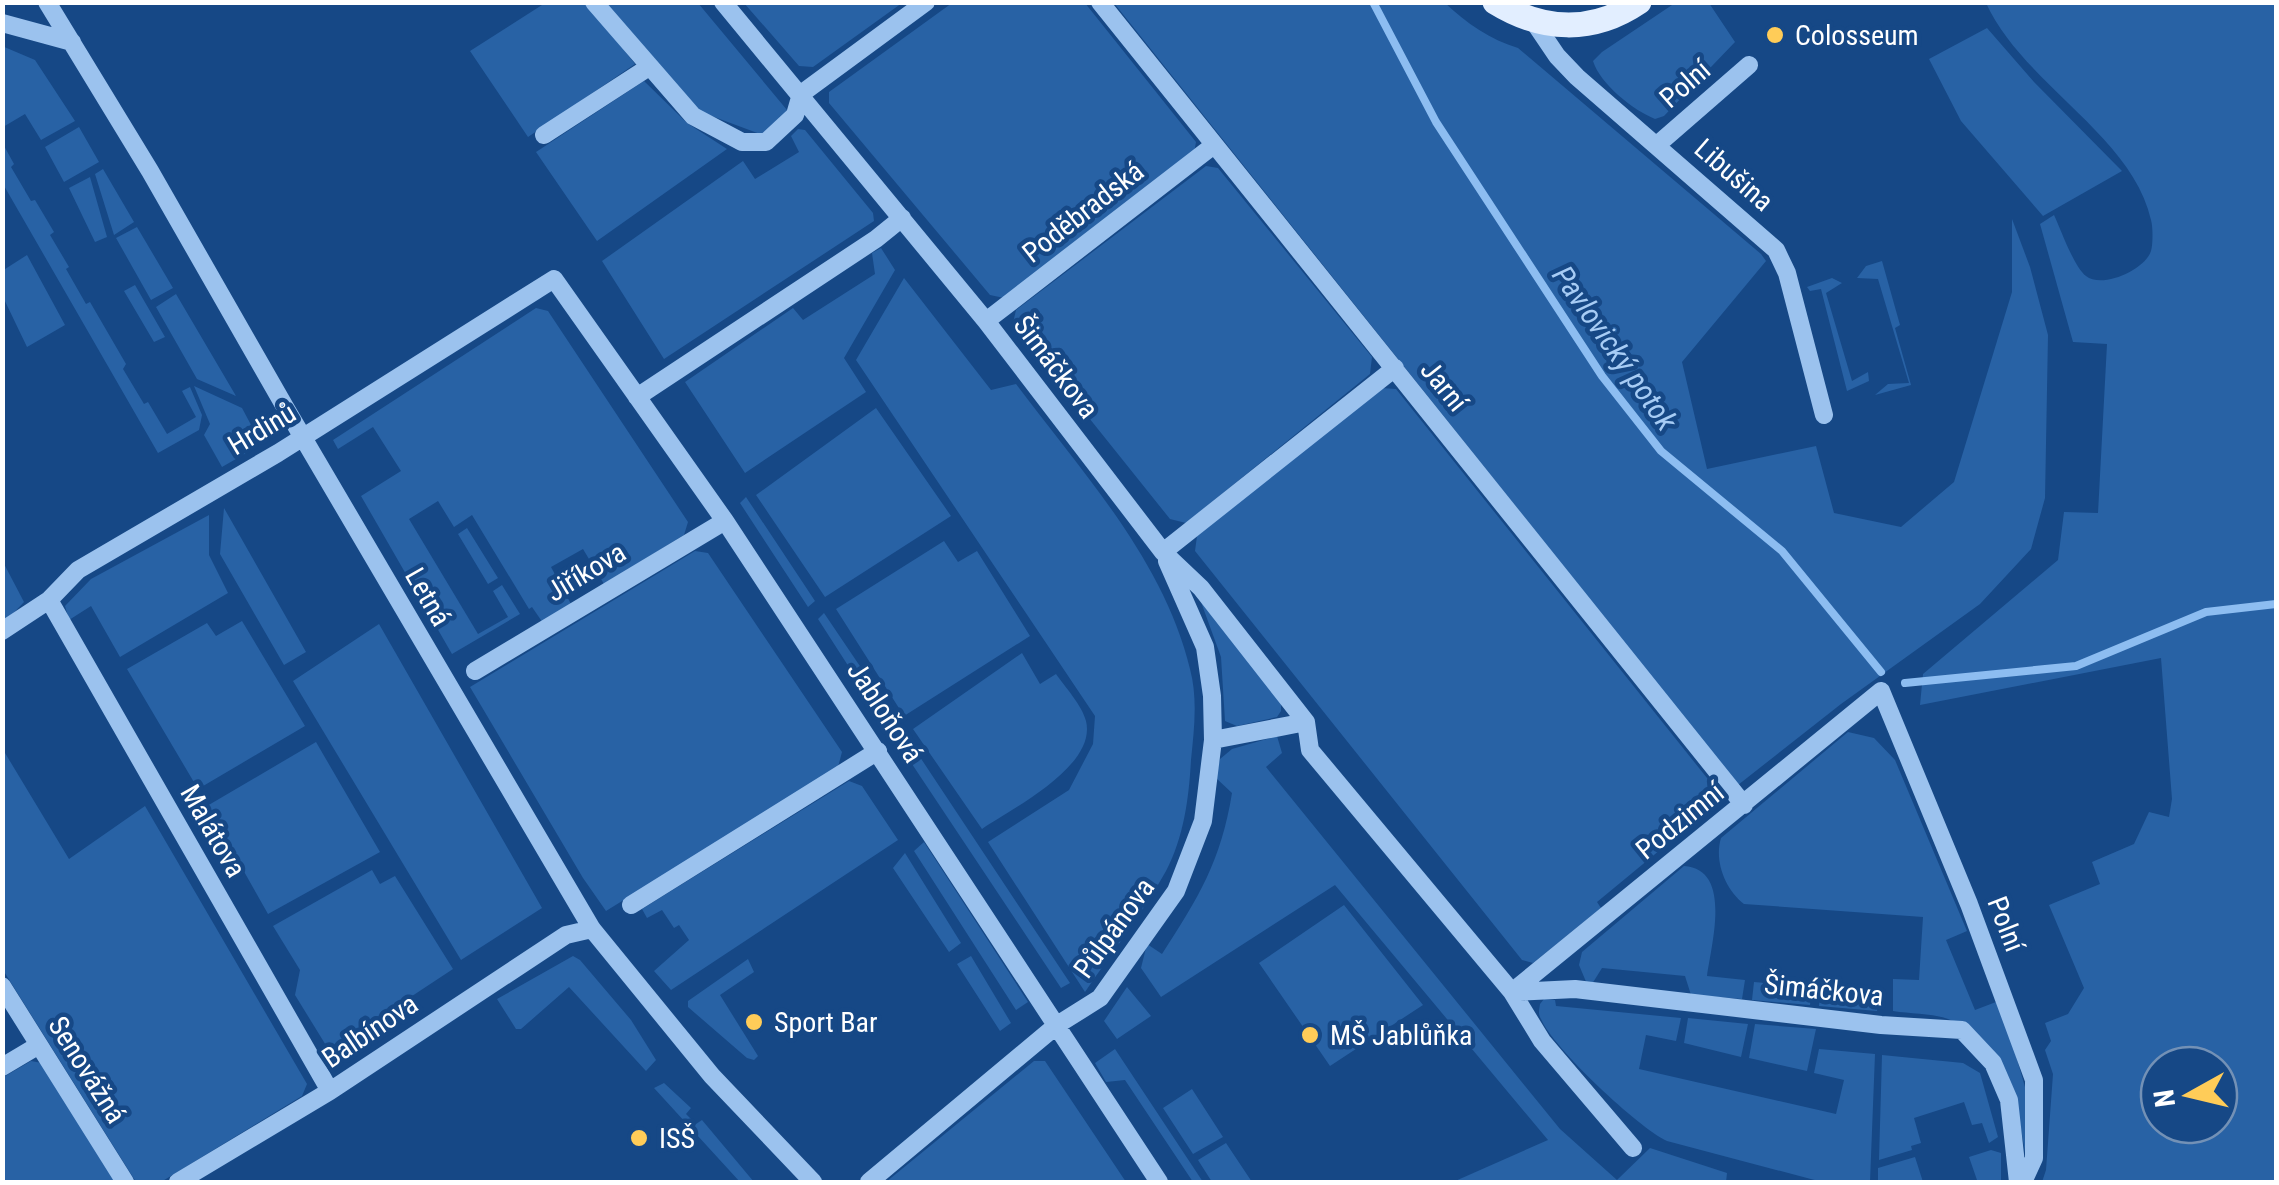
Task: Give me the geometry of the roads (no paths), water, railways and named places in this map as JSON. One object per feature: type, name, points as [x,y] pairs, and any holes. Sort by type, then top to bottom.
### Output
[{"type":"main road","points":[[1494,2],[1534,22],[1561,26],[1605,20],[1639,2]]},
{"type":"street","name":"Letná","points":[[47,2],[592,929],[712,1076],[813,1182]]},
{"type":"street","points":[[594,2],[693,116],[742,142],[766,142],[796,115],[801,94],[926,2]]},
{"type":"street","name":"Šimáčkova","points":[[724,2],[986,322],[1162,552],[1201,588],[1306,722],[1310,750],[1512,992],[1542,1041],[1634,1148]]},
{"type":"street","name":"Jarní","points":[[1100,2],[1744,804]]},
{"type":"street","name":"Libušina","points":[[1534,22],[1557,56],[1766,239],[1782,258],[1824,414]]},
{"type":"street","points":[[2,23],[72,42]]},
{"type":"street","name":"Polní","points":[[1657,145],[1749,65]]},
{"type":"street","points":[[544,135],[649,67]]},
{"type":"street","name":"Poděbradská","points":[[986,322],[1214,145]]},
{"type":"street","points":[[637,396],[902,218]]},
{"type":"street","name":"Hrdinů","points":[[2,631],[49,600],[78,570],[303,437],[554,279]]},
{"type":"street","name":"Jabloňová","points":[[554,279],[725,521],[1160,1182]]},
{"type":"street","points":[[1162,552],[1395,368]]},
{"type":"street","name":"Jiříkova","points":[[475,671],[725,521]]},
{"type":"street","name":"Půlpánova","points":[[869,1182],[1057,1025],[1100,998],[1176,891],[1203,820],[1213,740],[1212,696],[1205,647],[1162,552]]},
{"type":"street","name":"Malátova","points":[[49,600],[330,1091]]},
{"type":"street","name":"Polní","points":[[1880,691],[1969,904],[2034,1080],[2034,1158],[2020,1182]]},
{"type":"street","name":"Podzimní","points":[[1512,992],[1880,691]]},
{"type":"street","points":[[1213,740],[1306,722]]},
{"type":"street","points":[[631,906],[878,751]]},
{"type":"street","name":"Balbínova","points":[[178,1182],[330,1091],[566,935],[592,929]]},
{"type":"street","name":"Senovážná","points":[[2,986],[125,1182]]},
{"type":"street","name":"Šimáčkova","points":[[1512,992],[1574,989],[1962,1030],[1993,1063],[2009,1100],[2020,1182]]},
{"type":"street","points":[[2,1067],[39,1045]]},
{"type":"waterway","name":"Pavlovický potok","points":[[1373,2],[1436,122],[1602,376],[1661,451],[1782,551],[1881,672]]},
{"type":"waterway","name":"Pavlovický potok","points":[[1905,683],[2076,666],[2206,612],[2276,604]]},
{"type":"place","name":"Colosseum","points":[[1775,35]]},
{"type":"place","name":"Sport Bar","points":[[754,1022]]},
{"type":"place","name":"MŠ Jablůňka","points":[[1310,1035]]},
{"type":"place","name":"ISŠ","points":[[639,1138]]}]
